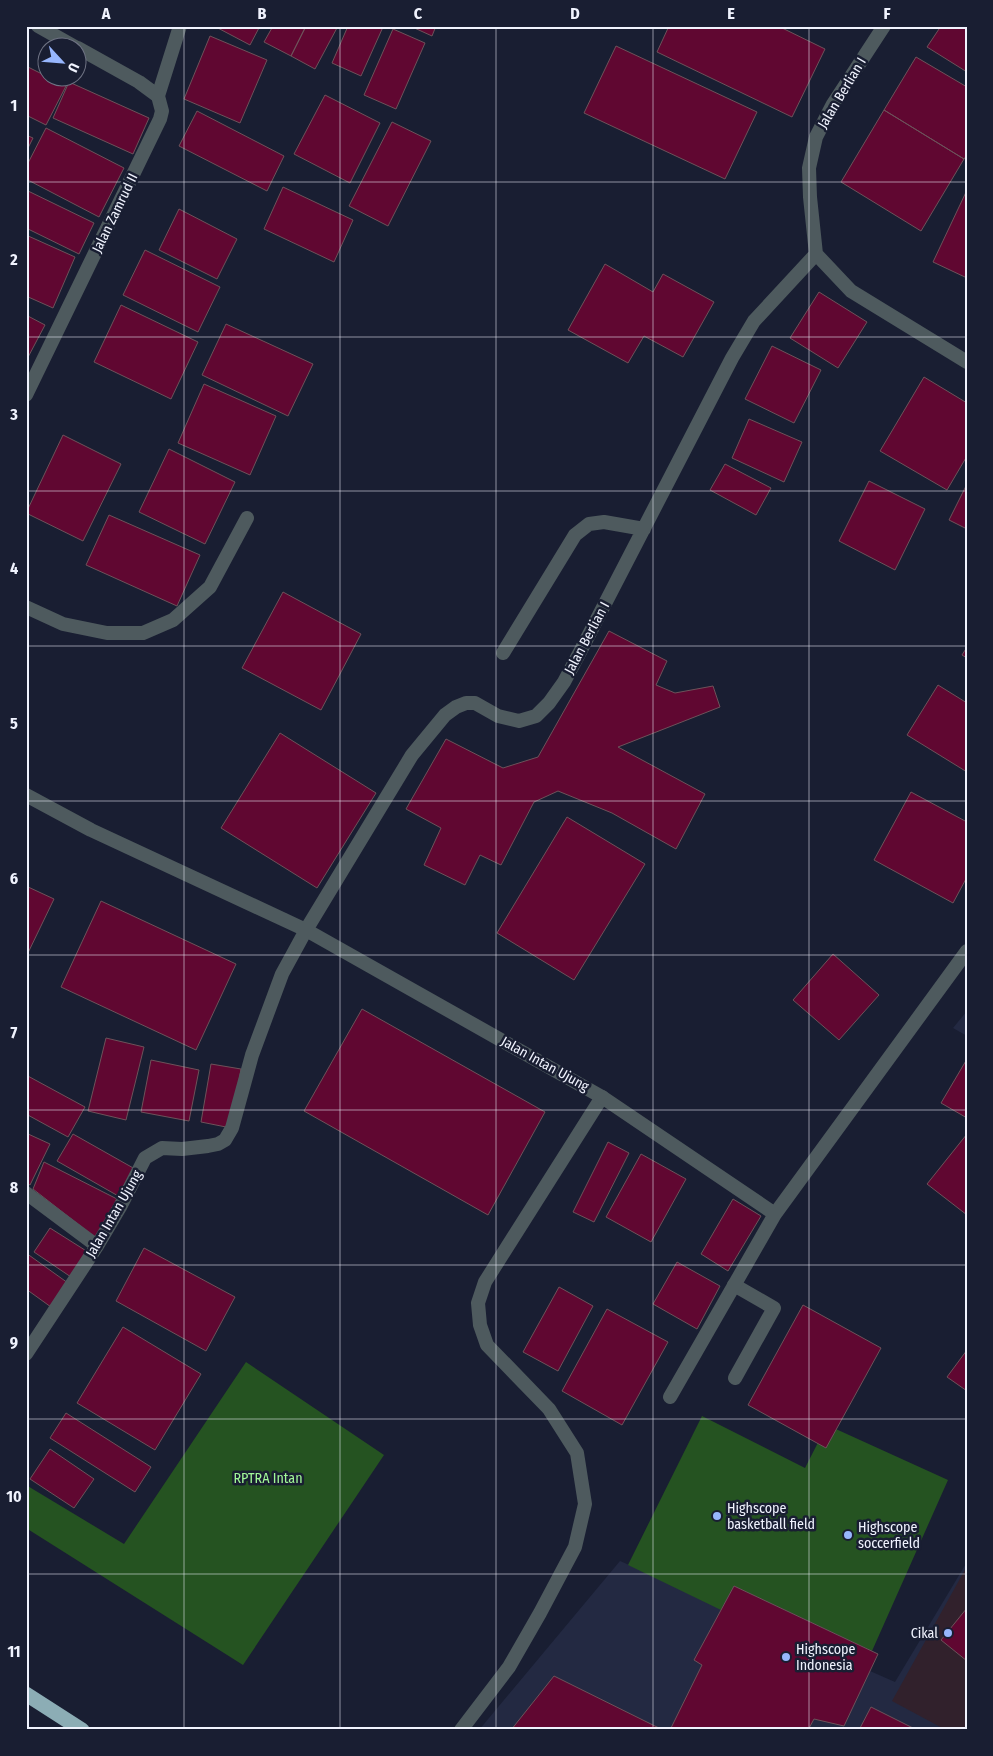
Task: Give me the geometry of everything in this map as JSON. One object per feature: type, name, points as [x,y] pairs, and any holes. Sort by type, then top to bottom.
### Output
[{"type":"highway","points":[[26,1694],[82,1730]]},
{"type":"street","points":[[38,26],[59,38]]},
{"type":"street","name":"Jalan Zamrud II","points":[[26,395],[160,119],[162,111],[158,96],[180,26]]},
{"type":"street","name":"Jalan Berlian I","points":[[306,930],[412,755],[444,716],[461,705],[475,703],[498,716],[519,721],[536,716],[549,703],[564,682],[732,358],[754,321],[816,254],[809,168],[816,137],[833,104],[884,26]]},
{"type":"street","points":[[88,54],[144,85],[158,96]]},
{"type":"street","points":[[816,254],[851,291],[967,362]]},
{"type":"street","points":[[26,607],[63,624],[107,633],[143,633],[173,620],[210,587],[247,518]]},
{"type":"street","points":[[503,653],[575,535],[589,524],[604,522],[644,530]]},
{"type":"street","name":"Jalan Intan Ujung","points":[[26,795],[91,830],[306,930],[602,1097],[775,1214]]},
{"type":"street","name":"Jalan Intan Ujung","points":[[26,1354],[97,1246],[120,1207],[145,1158],[162,1148],[208,1146],[225,1140],[232,1128],[252,1055],[282,974],[306,930]]},
{"type":"street","points":[[670,1397],[775,1214],[967,951]]},
{"type":"street","points":[[461,1730],[509,1667],[540,1613],[575,1547],[585,1504],[577,1453],[549,1409],[486,1345],[480,1325],[478,1303],[485,1282],[602,1097]]},
{"type":"street","points":[[26,1192],[97,1246]]},
{"type":"street","points":[[734,1285],[774,1308],[735,1378]]},
{"type":"shaded area","points":[[967,1011],[967,1036],[953,1028]]},
{"type":"shaded area","points":[[620,1561],[895,1682],[967,1562],[967,1730],[479,1730]]},
{"type":"shaded area","name":"Cikal","points":[[967,1566],[967,1730],[946,1730],[892,1701]]},
{"type":"green space","name":"RPTRA Intan","points":[[246,1362],[384,1455],[243,1665],[26,1528],[26,1485],[124,1544]]},
{"type":"green space","points":[[702,1416],[805,1468],[827,1425],[948,1480],[872,1651],[734,1586],[721,1610],[628,1565]]},
{"type":"building","points":[[214,26],[260,26],[250,45]]},
{"type":"building","points":[[273,26],[306,26],[291,56],[264,42]]},
{"type":"building","points":[[306,26],[338,26],[315,69],[291,56]]},
{"type":"building","points":[[348,26],[383,27],[361,76],[332,63]]},
{"type":"building","points":[[410,26],[436,26],[432,36]]},
{"type":"building","points":[[669,26],[778,26],[825,49],[792,117],[657,52]]},
{"type":"building","points":[[941,26],[967,26],[967,72],[927,47]]},
{"type":"building","points":[[393,29],[425,43],[396,109],[364,95]]},
{"type":"building","points":[[210,36],[267,60],[240,123],[184,99]]},
{"type":"building","points":[[616,46],[757,112],[725,179],[584,113]]},
{"type":"building","points":[[916,57],[967,87],[967,155],[964,159],[884,110]]},
{"type":"building","points":[[26,66],[38,72],[38,88],[65,88],[46,125],[26,115]]},
{"type":"building","points":[[66,88],[82,88],[149,118],[133,154],[53,118]]},
{"type":"building","points":[[325,95],[380,123],[350,183],[294,154]]},
{"type":"building","points":[[884,110],[964,159],[921,231],[841,182]]},
{"type":"building","points":[[197,111],[284,156],[267,191],[179,146]]},
{"type":"building","points":[[392,122],[431,141],[388,226],[349,206]]},
{"type":"building","points":[[46,128],[124,168],[99,217],[26,179],[26,167]]},
{"type":"building","points":[[26,135],[33,138],[26,152]]},
{"type":"building","points":[[283,187],[353,220],[334,262],[264,229]]},
{"type":"building","points":[[26,190],[94,223],[79,254],[26,228]]},
{"type":"building","points":[[967,190],[967,278],[933,262]]},
{"type":"building","points":[[179,209],[237,239],[217,279],[159,250]]},
{"type":"building","points":[[26,235],[75,257],[53,308],[26,296]]},
{"type":"building","points":[[145,250],[220,287],[198,332],[123,295]]},
{"type":"building","points":[[605,264],[653,292],[663,274],[714,302],[683,357],[644,336],[628,363],[568,330]]},
{"type":"building","points":[[819,292],[867,322],[838,368],[790,338]]},
{"type":"building","points":[[121,305],[198,342],[171,399],[94,362]]},
{"type":"building","points":[[26,315],[45,325],[26,361]]},
{"type":"building","points":[[226,324],[313,364],[288,416],[202,375]]},
{"type":"building","points":[[772,346],[821,370],[794,423],[745,399]]},
{"type":"building","points":[[924,377],[967,403],[967,456],[947,490],[880,451]]},
{"type":"building","points":[[204,384],[276,416],[250,475],[178,443]]},
{"type":"building","points":[[749,419],[802,442],[784,482],[732,458]]},
{"type":"building","points":[[63,435],[121,464],[83,541],[26,513]]},
{"type":"building","points":[[169,449],[235,482],[205,544],[139,512]]},
{"type":"building","points":[[725,464],[771,488],[756,515],[710,490]]},
{"type":"building","points":[[869,481],[925,509],[895,570],[839,541]]},
{"type":"building","points":[[967,484],[967,529],[949,520]]},
{"type":"building","points":[[109,515],[200,555],[177,606],[86,565]]},
{"type":"building","points":[[283,592],[361,634],[321,710],[242,668]]},
{"type":"building","points":[[609,631],[667,661],[656,685],[675,693],[713,686],[720,707],[618,747],[705,794],[676,849],[612,813],[558,791],[534,802],[501,865],[480,855],[465,885],[424,865],[441,828],[406,809],[446,739],[503,768],[538,757]]},
{"type":"building","points":[[967,647],[967,658],[962,655]]},
{"type":"building","points":[[938,685],[967,703],[967,772],[907,735]]},
{"type":"building","points":[[280,733],[376,793],[317,888],[221,828]]},
{"type":"building","points":[[911,792],[967,822],[967,877],[953,903],[874,860]]},
{"type":"building","points":[[567,817],[645,864],[574,980],[497,933]]},
{"type":"building","points":[[26,886],[54,899],[26,957]]},
{"type":"building","points":[[101,901],[236,964],[196,1050],[61,987]]},
{"type":"building","points":[[833,954],[879,995],[839,1040],[793,1000]]},
{"type":"building","points":[[362,1009],[545,1112],[488,1215],[304,1111]]},
{"type":"building","points":[[106,1038],[144,1047],[126,1120],[88,1111]]},
{"type":"building","points":[[967,1059],[967,1118],[941,1103]]},
{"type":"building","points":[[151,1060],[199,1070],[189,1121],[141,1112]]},
{"type":"building","points":[[211,1064],[241,1069],[231,1128],[201,1122]]},
{"type":"building","points":[[26,1075],[85,1107],[68,1137],[26,1114]]},
{"type":"building","points":[[26,1133],[50,1144],[30,1185],[26,1182]]},
{"type":"building","points":[[73,1134],[135,1169],[120,1197],[57,1161]]},
{"type":"building","points":[[967,1134],[967,1215],[927,1184]]},
{"type":"building","points":[[608,1142],[629,1153],[594,1222],[573,1212]]},
{"type":"building","points":[[641,1154],[686,1179],[651,1242],[606,1217]]},
{"type":"building","points":[[44,1162],[117,1199],[97,1239],[33,1189]]},
{"type":"building","points":[[733,1199],[761,1216],[728,1271],[701,1254]]},
{"type":"building","points":[[50,1228],[88,1252],[71,1277],[34,1252]]},
{"type":"building","points":[[144,1248],[235,1297],[206,1351],[116,1301]]},
{"type":"building","points":[[26,1253],[68,1283],[51,1307],[26,1289]]},
{"type":"building","points":[[677,1262],[720,1286],[697,1329],[653,1304]]},
{"type":"building","points":[[559,1287],[593,1306],[558,1371],[523,1352]]},
{"type":"building","points":[[803,1305],[881,1348],[826,1448],[748,1405]]},
{"type":"building","points":[[607,1309],[668,1342],[622,1425],[562,1391]]},
{"type":"building","points":[[123,1327],[201,1374],[155,1450],[77,1403]]},
{"type":"building","points":[[967,1350],[967,1391],[947,1377]]},
{"type":"building","points":[[66,1413],[151,1467],[135,1492],[50,1438]]},
{"type":"building","points":[[50,1449],[94,1479],[74,1508],[30,1479]]},
{"type":"building","name":"Highscope Indonesia","points":[[734,1586],[878,1654],[844,1726],[814,1719],[808,1730],[670,1730],[702,1665],[694,1660]]},
{"type":"building","points":[[967,1608],[967,1661],[941,1640]]},
{"type":"building","points":[[554,1676],[663,1730],[511,1730]]},
{"type":"building","name":"Highscope Indonesia","points":[[871,1707],[917,1730],[859,1730]]},
{"type":"place","name":"Highscope basketball field","points":[[717,1516]]},
{"type":"place","name":"Highscope soccerfield","points":[[848,1535]]},
{"type":"place","name":"Cikal","points":[[948,1633]]},
{"type":"place","name":"Highscope Indonesia","points":[[786,1657]]}]
